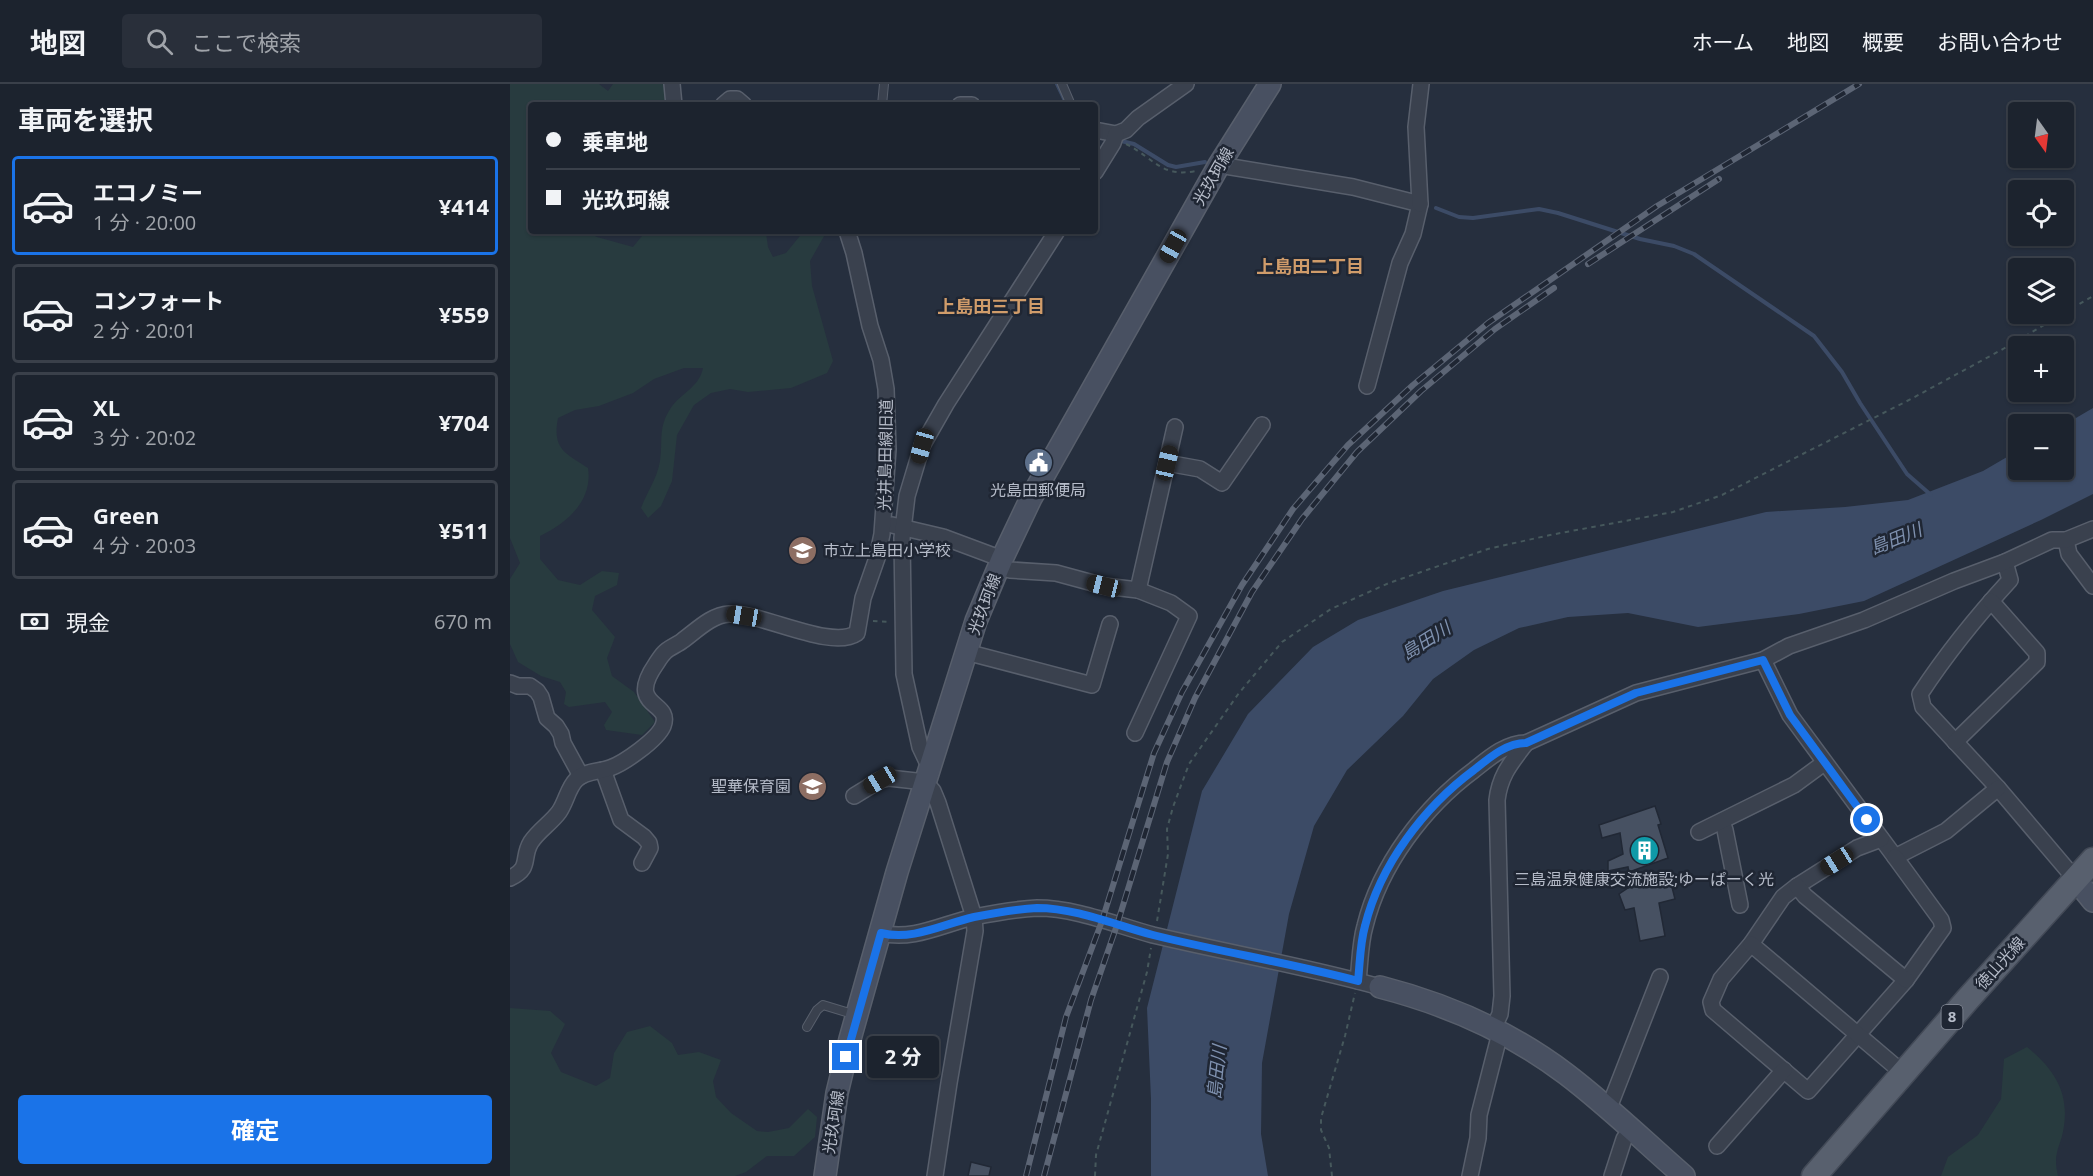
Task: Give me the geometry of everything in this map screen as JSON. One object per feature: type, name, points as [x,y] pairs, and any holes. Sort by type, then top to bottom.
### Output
[{"type":"main road","name":"光玖珂線","points":[[825,1176],[837,1093],[857,1016],[897,872],[976,621],[1000,563],[1032,498],[1219,165],[1270,84]]},
{"type":"main road","name":"徳山光線","points":[[1814,1176],[2093,860]]},
{"type":"main road","points":[[2076,879],[2093,901]]},
{"type":"main road","points":[[1380,987],[1407,994],[1496,1031],[1566,1074],[1684,1176]]},
{"type":"street","points":[[672,84],[674,102]]},
{"type":"street","points":[[1098,167],[1114,139],[1137,118],[1186,84]]},
{"type":"street","points":[[1367,386],[1400,263],[1413,234],[1420,204],[1416,127],[1421,84]]},
{"type":"street","points":[[726,102],[730,99],[737,99],[740,102]]},
{"type":"street","points":[[1098,131],[1114,139]]},
{"type":"street","points":[[1219,165],[1353,187],[1420,204]]},
{"type":"street","name":"光井島田線旧道","points":[[848,234],[870,326],[881,360],[886,389],[888,473],[883,524],[943,537],[1000,563],[1010,570],[1056,573],[1104,586],[1138,590],[1171,603],[1190,616],[1135,733]]},
{"type":"street","points":[[935,1176],[975,931],[974,917],[927,775],[909,702],[904,674],[902,527],[907,496],[922,446],[951,394],[1055,234]]},
{"type":"street","points":[[1167,463],[1200,469],[1222,483],[1262,425]]},
{"type":"street","points":[[1138,590],[1175,427]]},
{"type":"street","points":[[510,878],[521,873],[530,844],[560,811],[575,780],[625,761],[663,727],[664,718],[659,708],[646,696],[644,689],[647,676],[664,652],[706,623],[730,614],[769,620],[817,636],[851,637],[856,633],[863,598],[877,558],[883,524]]},
{"type":"street","points":[[1351,979],[1364,927],[1378,888],[1412,832],[1439,800],[1460,780],[1492,756],[1515,743],[1526,743],[1636,693],[1763,660],[1790,646],[1864,620],[1954,581],[2005,562],[2052,540],[2066,540],[2093,529]]},
{"type":"street","points":[[2066,540],[2068,554],[2093,586]]},
{"type":"street","points":[[2005,562],[2010,580],[1941,663],[1920,694],[1923,707],[1998,788],[2076,879]]},
{"type":"street","points":[[1955,742],[2037,662],[2037,653],[1991,601]]},
{"type":"street","points":[[966,652],[1092,685],[1110,624]]},
{"type":"street","points":[[1763,660],[1790,715],[1941,920],[1943,928],[1906,980],[1808,1091],[1713,1010],[1711,1002],[1721,980],[1751,944],[1783,897],[1857,848],[1881,839]]},
{"type":"street","points":[[510,683],[530,686],[537,691],[547,718],[561,734],[563,743],[581,776]]},
{"type":"street","points":[[1470,1176],[1478,1138],[1479,1115],[1502,996],[1497,801],[1499,783],[1526,743]]},
{"type":"street","points":[[1699,832],[1794,785],[1824,763]]},
{"type":"street","points":[[603,770],[621,820],[649,843],[650,848],[642,863]]},
{"type":"street","points":[[854,796],[880,780],[927,775]]},
{"type":"street","points":[[1895,857],[1946,831],[1998,788]]},
{"type":"street","points":[[1722,821],[1740,905]]},
{"type":"street","points":[[1797,886],[1906,980]]},
{"type":"street","points":[[881,933],[894,937],[908,936],[974,917],[1013,911],[1054,909],[1154,935],[1380,987]]},
{"type":"street","points":[[1751,944],[1904,1073]]},
{"type":"street","points":[[1606,1107],[1612,1100],[1660,977]]},
{"type":"street","points":[[1717,1146],[1784,1070]]},
{"type":"street","points":[[1612,1176],[1624,1139],[1631,1129]]},
{"type":"lane","points":[[882,102],[885,84]]},
{"type":"lane","points":[[1062,84],[1070,102]]},
{"type":"lane","points":[[807,1026],[823,1005],[857,1016]]},
{"type":"path","points":[[1114,139],[1126,144],[1169,172],[1182,174],[1219,165]]},
{"type":"path","points":[[2074,307],[2093,296]]},
{"type":"path","points":[[1095,1176],[1096,1155],[1147,972],[1165,878],[1168,854],[1167,829],[1173,807],[1189,764],[1239,693],[1282,642],[1331,609],[1389,583],[1488,549],[1674,512],[1722,495],[1911,399],[2046,324]]},
{"type":"path","points":[[859,620],[902,622]]},
{"type":"path","points":[[1332,1176],[1329,1148],[1321,1130],[1321,1118],[1345,1036],[1351,979]]},
{"type":"green space","points":[[510,84],[599,84],[608,91],[613,84],[677,84],[679,102],[528,102],[528,234],[591,234],[633,247],[644,234],[766,234],[768,247],[773,257],[786,253],[802,234],[825,234],[810,261],[812,286],[833,361],[827,373],[791,388],[748,392],[730,389],[711,393],[694,405],[677,435],[672,481],[661,506],[648,518],[641,508],[659,468],[662,430],[666,418],[673,405],[697,381],[703,368],[684,368],[654,379],[633,393],[599,406],[575,410],[558,418],[559,443],[567,454],[588,468],[588,480],[582,501],[576,510],[560,525],[540,536],[540,559],[558,580],[580,585],[602,571],[619,573],[617,585],[595,596],[592,610],[615,637],[607,658],[612,676],[634,692],[655,722],[642,735],[606,730],[604,725],[612,712],[605,702],[569,707],[564,704],[566,692],[560,682],[541,676],[518,662],[510,644],[510,579],[520,563],[510,538]]},
{"type":"green space","points":[[510,1008],[550,1011],[565,1024],[551,1053],[561,1072],[596,1086],[610,1078],[614,1053],[627,1032],[650,1026],[672,1043],[678,1055],[699,1052],[721,1060],[713,1081],[716,1097],[731,1113],[757,1131],[768,1132],[789,1128],[808,1109],[817,1117],[815,1137],[794,1156],[767,1156],[746,1172],[735,1176],[510,1176]]},
{"type":"green space","points":[[2027,1047],[2051,1072],[2057,1081],[2064,1102],[2064,1126],[2056,1161],[2058,1176],[1941,1176],[1948,1157],[1978,1135],[2001,1099],[2004,1059]]},
{"type":"water","name":"島田川","points":[[2093,408],[2093,494],[1864,601],[1799,614],[1698,627],[1628,613],[1568,617],[1519,628],[1474,650],[1433,679],[1403,716],[1347,770],[1314,826],[1289,914],[1262,1063],[1261,1134],[1268,1176],[1151,1176],[1151,1099],[1147,1008],[1202,791],[1248,714],[1313,647],[1358,620],[1443,591],[1766,512],[1908,500],[1983,471],[2008,456],[2008,480],[2074,480],[2074,419]]},
{"type":"building","points":[[1655,806],[1668,858],[1629,872],[1628,867],[1608,871],[1608,861],[1623,854],[1620,833],[1602,838],[1599,825]]},
{"type":"building","points":[[1670,879],[1675,899],[1659,903],[1665,936],[1640,941],[1634,908],[1625,910],[1619,894],[1634,884]]},
{"type":"building","points":[[971,1162],[991,1167],[989,1176],[968,1176]]},
{"type":"waterway","points":[[1057,84],[1066,102]]},
{"type":"waterway","points":[[1117,140],[1134,144],[1168,165],[1176,167],[1205,162]]},
{"type":"waterway","points":[[1436,208],[1459,217],[1473,218],[1539,209],[1640,239],[1674,246],[1694,254],[1814,336],[1842,372],[1907,474],[1931,495]]},
{"type":"railway","points":[[1026,1176],[1066,1017],[1102,921],[1154,753],[1182,692],[1242,585],[1293,509],[1348,445],[1413,385],[1488,323],[1657,206],[1859,84]]},
{"type":"railway","points":[[1588,264],[1719,179]]},
{"type":"railway","points":[[1044,1176],[1091,1000],[1117,925],[1167,762],[1195,698],[1252,592],[1302,519],[1357,452],[1421,391],[1495,329],[1554,288]]},
{"type":"place","name":"光島田郵便局","points":[[1038,462]]},
{"type":"place","name":"市立上島田小学校","points":[[802,550]]},
{"type":"place","name":"聖華保育園","points":[[812,786]]},
{"type":"place","name":"三島温泉健康交流施設;ゆーぱーく光","points":[[1644,851]]},
{"type":"district","name":"上島田二丁目","points":[[1310,267]]},
{"type":"district","name":"上島田三丁目","points":[[991,307]]},
{"type":"route","points":[[846,1057],[881,933],[894,937],[908,936],[974,917],[1013,911],[1037,908],[1080,914],[1154,935],[1358,981],[1364,927],[1378,888],[1412,832],[1439,800],[1460,780],[1492,756],[1515,743],[1526,743],[1636,693],[1763,660],[1790,715],[1867,820]]}]
